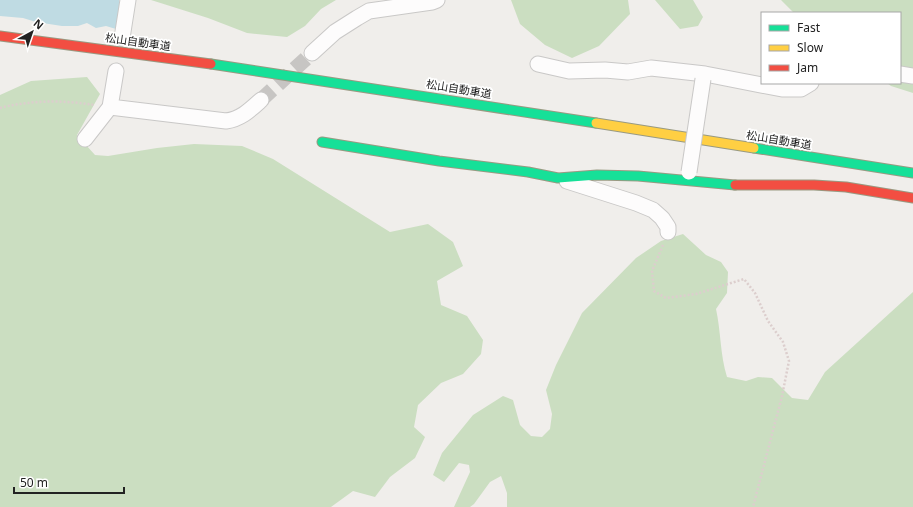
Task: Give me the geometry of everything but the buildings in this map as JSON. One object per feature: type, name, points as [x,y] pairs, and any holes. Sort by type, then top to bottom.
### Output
[{"type":"main road","name":"松山自動車道","points":[[0,36],[123,51],[276,73],[913,172]]},
{"type":"main road","points":[[322,142],[439,161],[528,172],[558,178],[597,175],[688,177],[746,186],[838,186],[913,198]]},
{"type":"street","points":[[122,38],[128,0]]},
{"type":"street","points":[[312,52],[335,32],[369,11],[437,0]]},
{"type":"street","points":[[538,64],[569,71],[605,70],[628,72],[651,68],[782,89],[802,89],[810,84]]},
{"type":"street","points":[[85,139],[110,107],[116,71]]},
{"type":"street","points":[[901,74],[913,76]]},
{"type":"street","points":[[688,177],[704,77]]},
{"type":"street","points":[[110,107],[226,121],[235,120],[247,113],[261,100]]},
{"type":"street","points":[[558,178],[636,203],[653,210],[668,226],[668,232]]},
{"type":"path","points":[[0,108],[16,104],[51,102],[110,107]]},
{"type":"path","points":[[668,232],[652,271],[654,291],[666,298],[696,294],[744,279],[755,294],[768,321],[783,342],[789,361],[782,396],[753,507]]},
{"type":"green space","points":[[151,0],[336,0],[321,9],[305,26],[287,37],[247,33],[208,18]]},
{"type":"green space","points":[[511,0],[628,0],[630,14],[599,46],[572,58],[545,45],[520,24]]},
{"type":"green space","points":[[655,0],[693,0],[703,17],[698,26],[680,29]]},
{"type":"green space","points":[[781,0],[913,0],[913,93],[888,84],[901,84],[901,12],[793,12]]},
{"type":"green space","points":[[87,77],[100,94],[77,135],[95,155],[108,156],[194,144],[242,146],[273,159],[390,232],[428,224],[453,242],[463,266],[437,281],[441,305],[467,316],[483,340],[481,354],[463,374],[441,383],[418,405],[414,427],[425,437],[415,458],[390,477],[375,497],[353,491],[331,507],[0,507],[0,95],[31,81]]},
{"type":"green space","points":[[683,234],[706,255],[721,262],[728,272],[727,293],[716,309],[723,360],[727,377],[746,381],[758,377],[772,378],[792,398],[808,400],[825,372],[913,292],[913,507],[507,507],[507,493],[501,476],[490,482],[474,504],[470,507],[454,507],[470,472],[469,465],[459,463],[444,482],[433,475],[442,453],[473,415],[503,396],[513,400],[520,425],[531,436],[542,437],[550,429],[552,414],[546,390],[556,365],[582,313],[636,258],[661,241]]},
{"type":"water","points":[[0,0],[119,0],[120,7],[116,29],[106,26],[96,28],[87,23],[78,26],[62,26],[36,22],[23,18],[0,16]]},
{"type":"tunnel","points":[[261,100],[312,53]]},
{"type":"traffic: fast","points":[[211,64],[596,123]]},
{"type":"traffic: fast","points":[[322,142],[439,161],[528,172],[558,178],[597,175],[638,176],[735,185]]},
{"type":"traffic: fast","points":[[754,148],[913,173]]},
{"type":"traffic: slow","points":[[596,123],[754,148]]},
{"type":"traffic: jam","points":[[0,36],[211,64]]},
{"type":"traffic: jam","points":[[735,185],[814,185],[846,187],[913,198]]}]
